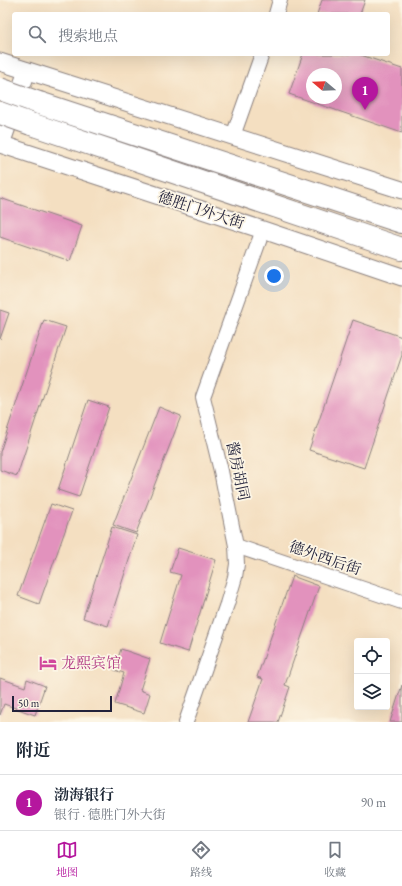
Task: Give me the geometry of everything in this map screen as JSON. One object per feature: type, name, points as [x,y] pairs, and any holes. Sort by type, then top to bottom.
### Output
[{"type":"highway","points":[[0,89],[402,222]]},
{"type":"highway","name":"德胜门外大街","points":[[0,113],[402,249]]},
{"type":"street","points":[[277,12],[280,0]]},
{"type":"street","points":[[233,136],[261,56]]},
{"type":"street","points":[[0,62],[402,190]]},
{"type":"street","points":[[0,144],[27,71]]},
{"type":"street","name":"德胜门外大街","points":[[0,144],[402,277]]},
{"type":"street","name":"酱房胡同","points":[[186,722],[228,604],[237,564],[236,546],[221,471],[203,397],[263,230]]},
{"type":"street","name":"德外西后街","points":[[236,546],[402,602]]},
{"type":"building","points":[[322,0],[365,0],[361,12],[318,12]]},
{"type":"building","points":[[302,56],[364,56],[402,69],[402,133],[318,104],[342,104],[342,68],[306,68],[306,100],[289,94]]},
{"type":"building","points":[[0,198],[82,226],[70,261],[0,237]]},
{"type":"building","points":[[0,310],[9,313],[0,339]]},
{"type":"building","points":[[44,320],[66,327],[17,476],[0,470],[0,452]]},
{"type":"building","points":[[353,320],[402,337],[402,355],[364,468],[309,450]]},
{"type":"building","points":[[88,400],[109,407],[79,497],[58,490]]},
{"type":"building","points":[[159,407],[181,416],[136,533],[113,525]]},
{"type":"building","points":[[51,504],[72,511],[39,604],[18,596]]},
{"type":"building","points":[[112,527],[137,535],[108,626],[83,618]]},
{"type":"building","points":[[178,548],[216,560],[188,652],[160,643],[181,575],[170,572]]},
{"type":"building","points":[[292,576],[319,586],[285,685],[290,687],[278,722],[248,722],[263,679],[257,677]]},
{"type":"building","points":[[121,649],[150,659],[140,690],[150,694],[144,713],[115,704],[124,673],[114,670]]},
{"type":"building","points":[[0,678],[25,687],[27,679],[45,686],[35,715],[4,704],[0,715]]},
{"type":"building","points":[[402,685],[402,722],[390,722]]},
{"type":"place","name":"渤海银行","points":[[365,110]]},
{"type":"place","name":"龙熙宾馆","points":[[48,663]]}]
